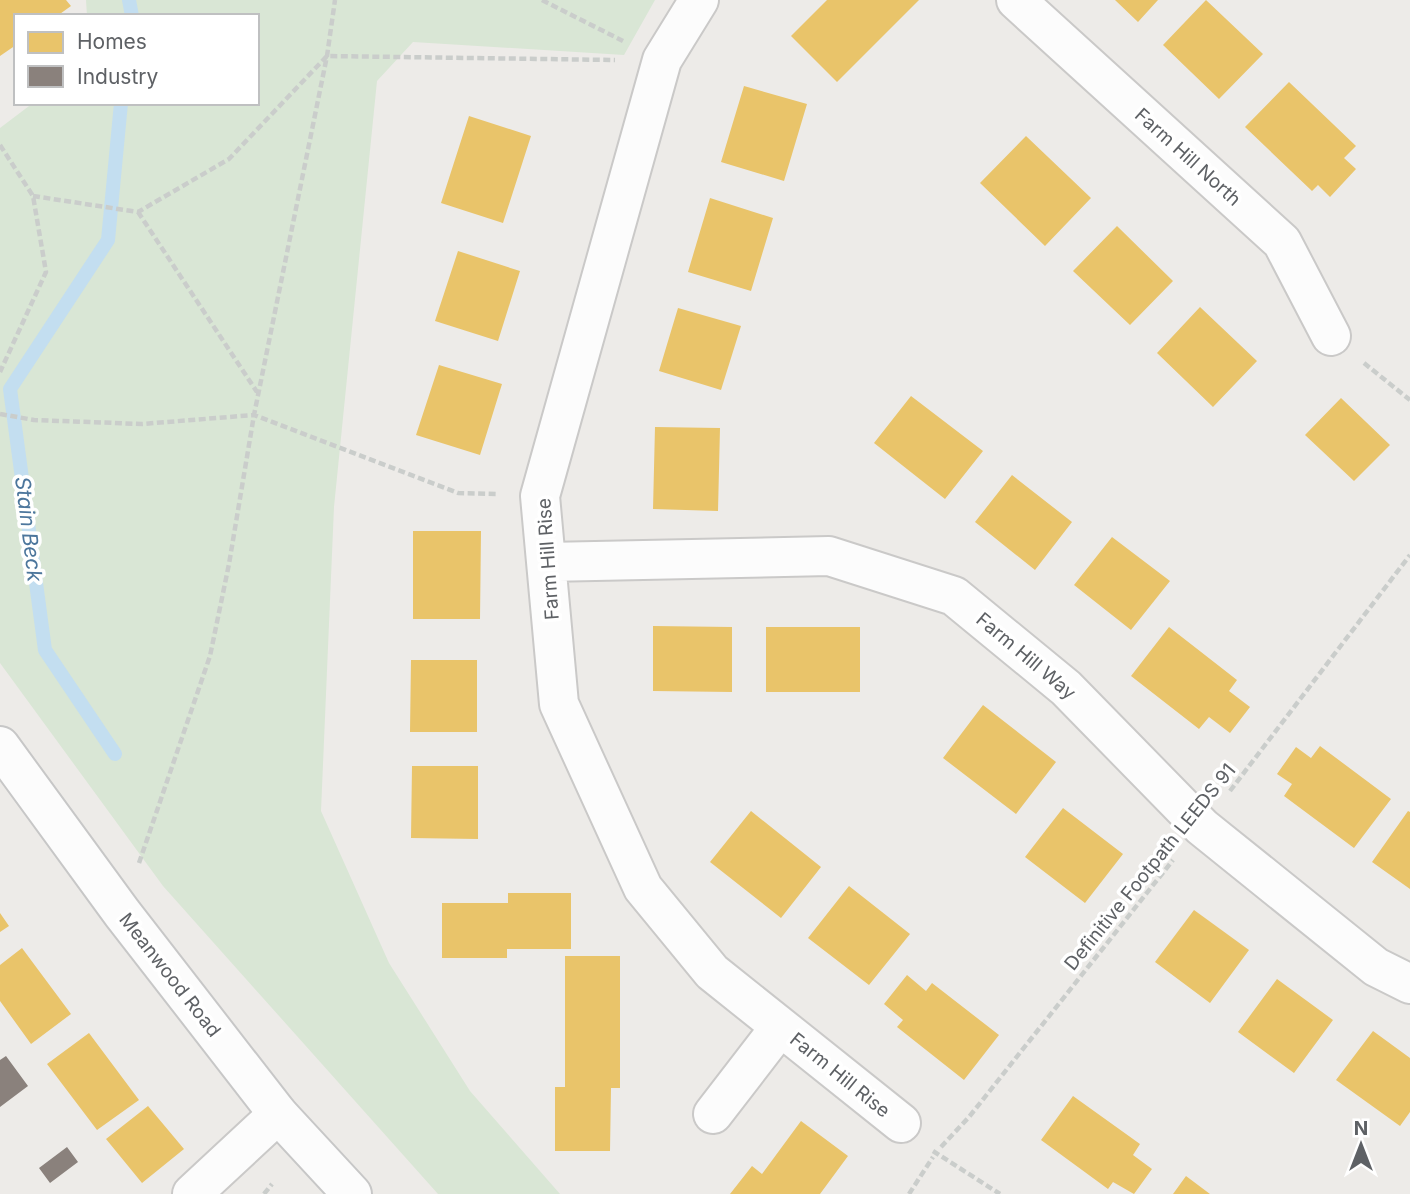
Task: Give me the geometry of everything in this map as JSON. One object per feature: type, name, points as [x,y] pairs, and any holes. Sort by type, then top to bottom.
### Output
[{"type":"street","name":"Farm Hill Rise","points":[[698,0],[662,60],[540,496],[559,704],[643,888],[712,972],[901,1123]]},
{"type":"street","name":"Farm Hill North","points":[[1016,0],[1282,242],[1331,336]]},
{"type":"street","name":"Farm Hill Way","points":[[547,562],[829,556],[954,596],[1066,688],[1202,827],[1376,967],[1410,985]]},
{"type":"street","name":"Meanwood Road","points":[[0,746],[122,914],[278,1114],[352,1194]]},
{"type":"street","name":"Farm Hill Rise","points":[[713,1114],[780,1027]]},
{"type":"street","points":[[192,1194],[278,1114]]},
{"type":"path","points":[[122,914],[209,656],[229,564],[258,394],[327,56],[335,0]]},
{"type":"path","points":[[542,0],[662,60]]},
{"type":"path","points":[[33,196],[138,212],[229,159],[327,56],[662,60]]},
{"type":"path","points":[[0,145],[33,196],[46,272],[0,372]]},
{"type":"path","points":[[138,212],[258,394]]},
{"type":"path","points":[[1331,336],[1410,400]]},
{"type":"path","points":[[0,414],[34,420],[142,424],[254,415],[458,493],[540,496]]},
{"type":"path","name":"Definitive Footpath LEEDS 91","points":[[909,1194],[936,1153],[969,1117],[1158,877],[1202,827],[1410,555]]},
{"type":"path","points":[[901,1123],[936,1153],[1000,1194]]},
{"type":"green space","points":[[86,0],[655,0],[624,55],[413,42],[377,81],[334,507],[321,811],[389,963],[470,1091],[560,1194],[438,1194],[163,886],[0,663],[0,128],[30,105],[259,105],[259,14],[87,14]]},
{"type":"building: Homes","points":[[0,0],[66,0],[71,6],[60,14],[14,14],[14,46],[0,56]]},
{"type":"building: Homes","points":[[827,0],[919,0],[837,82],[791,36]]},
{"type":"building: Homes","points":[[1115,0],[1158,0],[1138,22]]},
{"type":"building: Homes","points":[[1206,0],[1263,54],[1219,99],[1163,45]]},
{"type":"building: Homes","points":[[1289,82],[1356,146],[1344,158],[1356,169],[1330,197],[1318,185],[1312,191],[1245,127]]},
{"type":"building: Homes","points":[[744,86],[807,104],[784,181],[721,162]]},
{"type":"building: Homes","points":[[469,116],[531,136],[503,223],[441,203]]},
{"type":"building: Homes","points":[[1026,136],[1091,198],[1045,246],[980,183]]},
{"type":"building: Homes","points":[[710,198],[773,218],[751,291],[688,272]]},
{"type":"building: Homes","points":[[1117,226],[1173,281],[1130,325],[1073,271]]},
{"type":"building: Homes","points":[[458,251],[520,271],[498,341],[435,321]]},
{"type":"building: Homes","points":[[1200,307],[1257,361],[1213,407],[1157,353]]},
{"type":"building: Homes","points":[[678,308],[741,326],[721,390],[659,371]]},
{"type":"building: Homes","points":[[439,365],[502,384],[480,455],[416,435]]},
{"type":"building: Homes","points":[[911,396],[983,451],[945,499],[874,443]]},
{"type":"building: Homes","points":[[1341,398],[1390,445],[1354,481],[1305,435]]},
{"type":"building: Homes","points":[[655,427],[720,428],[718,511],[653,509]]},
{"type":"building: Homes","points":[[1012,475],[1072,522],[1035,570],[975,522]]},
{"type":"building: Homes","points":[[413,531],[481,531],[480,619],[413,619]]},
{"type":"building: Homes","points":[[1112,537],[1170,581],[1131,630],[1074,585]]},
{"type":"building: Homes","points":[[653,626],[732,627],[732,692],[653,691]]},
{"type":"building: Homes","points":[[766,627],[860,627],[860,692],[766,692]]},
{"type":"building: Homes","points":[[1169,627],[1237,680],[1229,691],[1250,707],[1230,733],[1209,717],[1199,729],[1131,676]]},
{"type":"building: Homes","points":[[411,660],[477,660],[477,732],[410,732]]},
{"type":"building: Homes","points":[[983,705],[1056,762],[1016,814],[943,758]]},
{"type":"building: Homes","points":[[1320,746],[1391,799],[1354,848],[1284,796],[1292,784],[1277,774],[1296,747],[1311,758]]},
{"type":"building: Homes","points":[[412,766],[478,766],[478,839],[411,838]]},
{"type":"building: Homes","points":[[1063,808],[1123,854],[1085,903],[1025,857]]},
{"type":"building: Homes","points":[[751,811],[821,867],[781,918],[710,862]]},
{"type":"building: Homes","points":[[1408,811],[1410,812],[1410,889],[1372,862]]},
{"type":"building: Homes","points":[[849,886],[910,934],[869,985],[808,938]]},
{"type":"building: Homes","points":[[508,893],[571,893],[571,949],[507,949],[507,958],[442,958],[442,903],[508,903]]},
{"type":"building: Homes","points":[[1194,910],[1249,950],[1210,1003],[1155,962]]},
{"type":"building: Homes","points":[[0,913],[9,926],[0,932]]},
{"type":"building: Homes","points":[[22,948],[71,1014],[31,1044],[0,1001],[0,965]]},
{"type":"building: Homes","points":[[565,956],[620,956],[620,1088],[611,1088],[610,1151],[555,1151],[555,1087],[565,1087]]},
{"type":"building: Homes","points":[[907,975],[926,991],[932,983],[999,1035],[964,1080],[897,1027],[903,1020],[884,1004]]},
{"type":"building: Homes","points":[[1277,979],[1333,1020],[1294,1073],[1238,1032]]},
{"type":"building: Homes","points":[[1373,1031],[1410,1058],[1410,1112],[1400,1126],[1336,1080]]},
{"type":"building: Homes","points":[[89,1033],[139,1100],[97,1130],[47,1064]]},
{"type":"building: Homes","points":[[1073,1096],[1140,1144],[1133,1155],[1152,1169],[1134,1194],[1113,1182],[1108,1189],[1041,1140]]},
{"type":"building: Homes","points":[[148,1106],[184,1149],[142,1183],[106,1139]]},
{"type":"building: Homes","points":[[801,1121],[848,1156],[820,1194],[730,1194],[752,1166],[762,1174]]},
{"type":"building: Homes","points":[[1186,1176],[1210,1194],[1173,1194]]},
{"type":"building: Industry","points":[[6,1056],[28,1086],[0,1107],[0,1060]]},
{"type":"building: Industry","points":[[67,1147],[78,1162],[50,1183],[39,1168]]},
{"type":"waterway","name":"Stain Beck","points":[[129,0],[132,14]]},
{"type":"waterway","name":"Stain Beck","points":[[115,754],[45,650],[10,389],[108,240],[121,105]]}]
